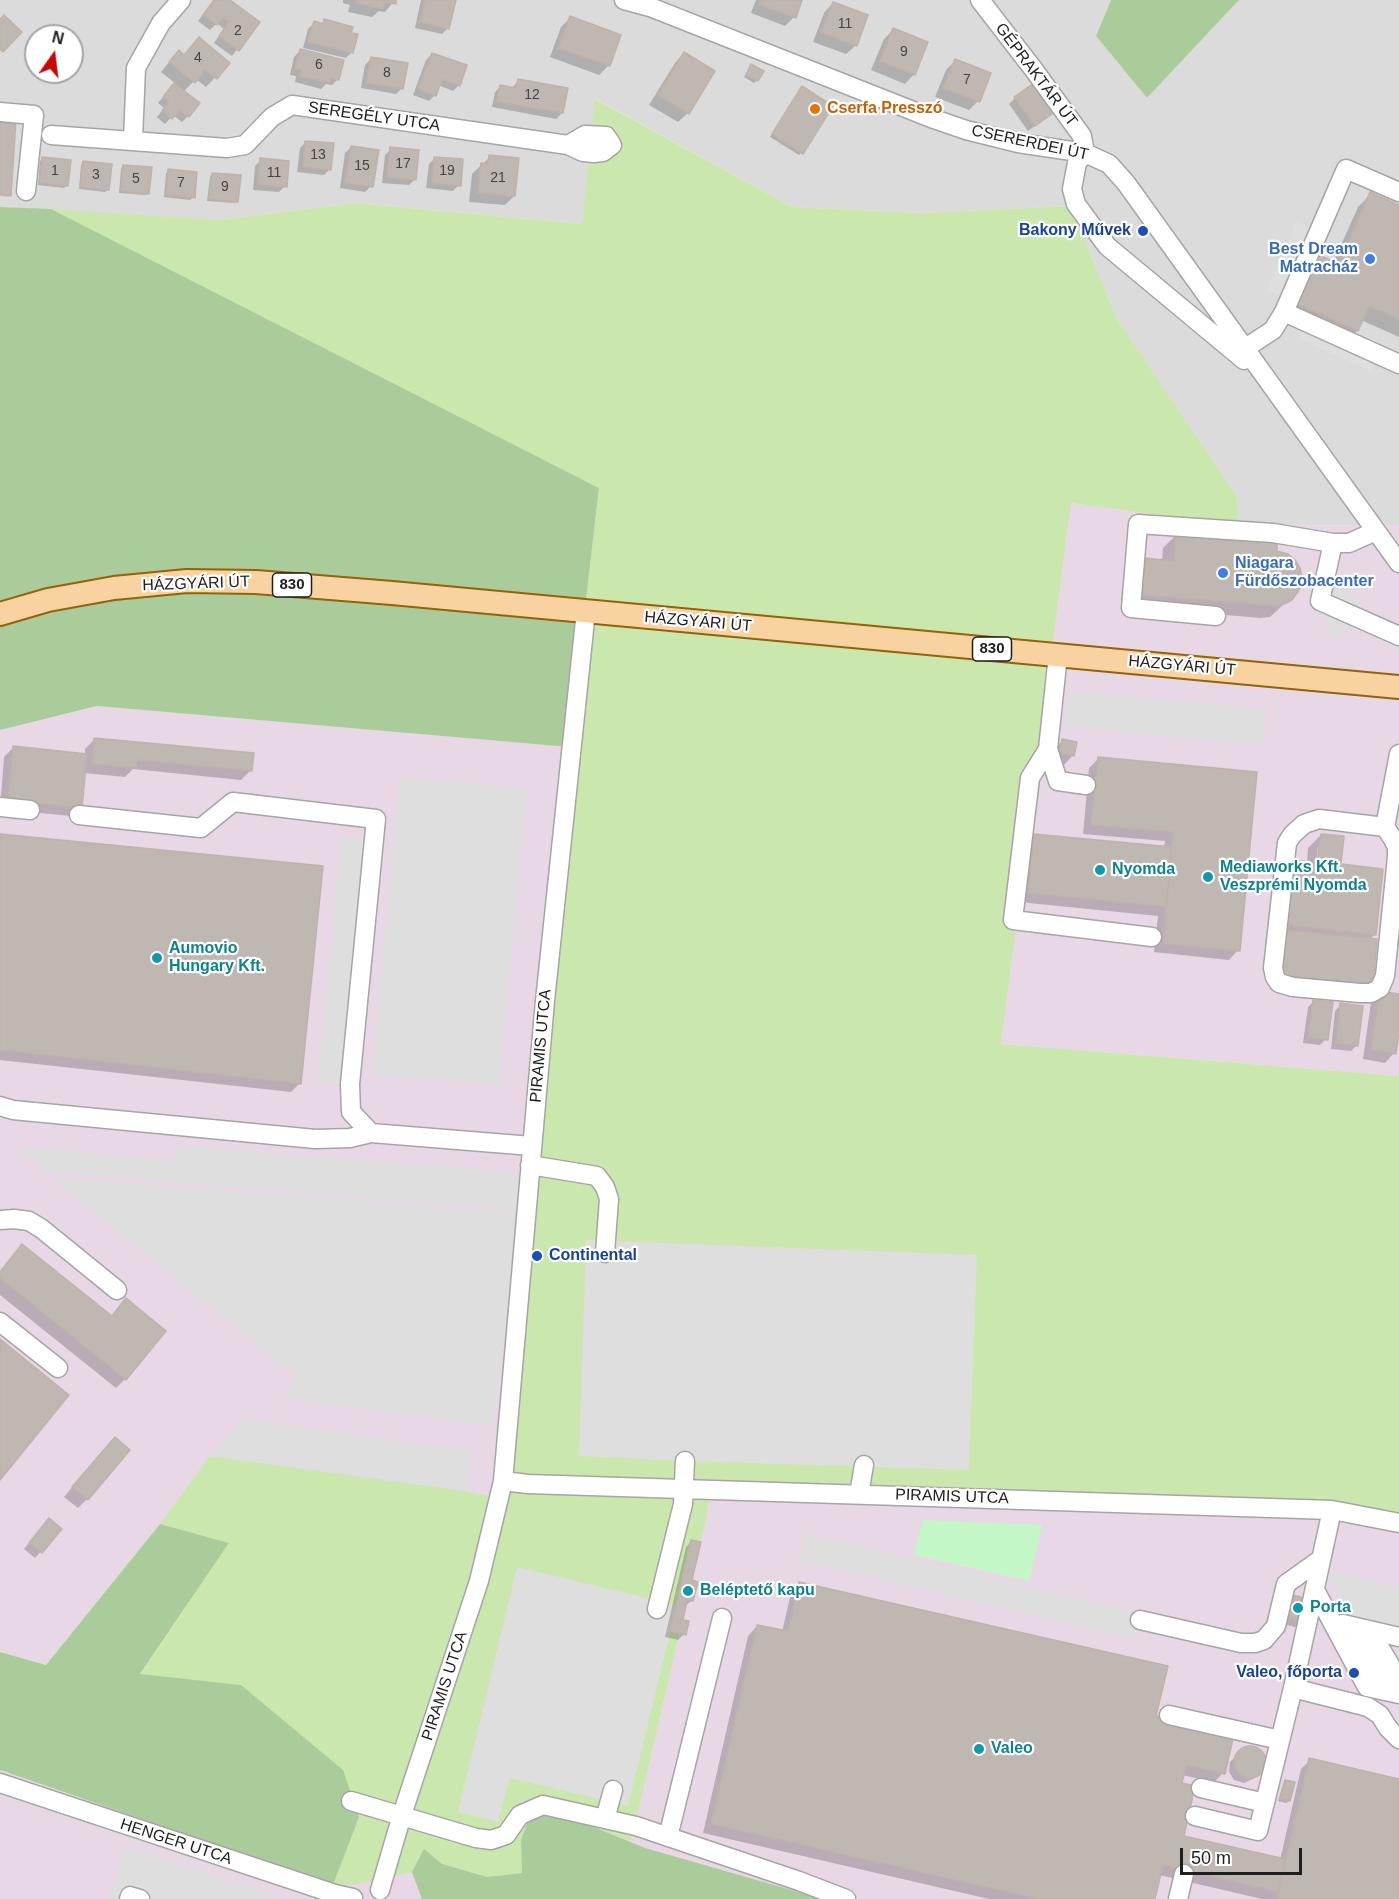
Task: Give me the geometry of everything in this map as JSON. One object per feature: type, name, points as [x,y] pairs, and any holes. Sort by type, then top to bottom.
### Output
[{"type":"main road","name":"HÁZGYÁRI ÚT","points":[[0,614],[48,600],[103,590],[187,581],[256,582],[1399,687]]},
{"type":"street","points":[[134,140],[136,68],[160,23],[181,0]]},
{"type":"street","name":"CSERERDEI ÚT","points":[[624,0],[651,8],[966,130],[1018,143],[1085,153],[1109,164],[1126,183],[1376,531],[1398,558]]},
{"type":"street","name":"GÉPRAKTÁR ÚT","points":[[980,0],[1082,136],[1085,153]]},
{"type":"street","name":"SEREGÉLY UTCA","points":[[51,135],[226,148],[245,145],[272,117],[292,105],[568,145]]},
{"type":"street","points":[[0,112],[34,115],[26,190]]},
{"type":"street","points":[[1085,153],[1077,163],[1072,189],[1076,204],[1107,246],[1270,383]]},
{"type":"street","points":[[1245,349],[1273,330],[1284,312],[1346,169],[1399,192]]},
{"type":"street","points":[[1284,312],[1399,364]]},
{"type":"street","points":[[1216,616],[1131,608],[1138,524],[1273,533],[1333,543],[1349,543],[1376,531]]},
{"type":"street","points":[[1333,543],[1320,601],[1399,636]]},
{"type":"street","name":"PIRAMIS UTCA","points":[[386,1894],[402,1815],[479,1581],[503,1481],[544,1001],[586,611]]},
{"type":"street","points":[[1058,655],[1048,749],[1058,781],[1086,785]]},
{"type":"street","points":[[1048,749],[1030,778],[1013,920],[1152,937]]},
{"type":"street","points":[[1385,827],[1319,819],[1304,824],[1292,835],[1287,843],[1273,968],[1279,983],[1293,987],[1360,993],[1371,993],[1380,988],[1385,976],[1396,857],[1394,839],[1385,827],[1399,754]]},
{"type":"street","points":[[79,815],[201,828],[233,802],[376,819],[350,1084],[351,1112],[371,1133]]},
{"type":"street","points":[[0,807],[30,810]]},
{"type":"street","points":[[0,1106],[13,1110],[315,1139],[350,1138],[371,1133],[532,1146]]},
{"type":"street","points":[[530,1165],[597,1176],[605,1187],[609,1199],[605,1253]]},
{"type":"street","points":[[0,1220],[28,1221],[42,1229],[117,1290]]},
{"type":"street","points":[[0,1322],[58,1368]]},
{"type":"street","points":[[657,1609],[683,1504],[685,1461]]},
{"type":"street","points":[[859,1494],[864,1465]]},
{"type":"street","name":"PIRAMIS UTCA","points":[[503,1481],[528,1484],[1332,1510],[1399,1523]]},
{"type":"street","points":[[1195,1816],[1258,1831],[1293,1688],[1332,1510]]},
{"type":"street","points":[[1140,1620],[1241,1643],[1255,1643],[1264,1640],[1276,1626],[1286,1584],[1321,1559]]},
{"type":"street","points":[[1315,1590],[1367,1687],[1395,1689]]},
{"type":"street","points":[[668,1837],[722,1618]]},
{"type":"street","points":[[1332,1622],[1370,1630],[1397,1640]]},
{"type":"street","points":[[1351,1626],[1395,1689]]},
{"type":"street","points":[[1370,1630],[1395,1689]]},
{"type":"street","points":[[1293,1688],[1368,1707],[1380,1715],[1392,1734],[1399,1739]]},
{"type":"street","points":[[1169,1715],[1280,1740]]},
{"type":"street","name":"HENGER UTCA","points":[[0,1783],[353,1899]]},
{"type":"street","points":[[1201,1788],[1265,1803]]},
{"type":"street","points":[[605,1819],[613,1790]]},
{"type":"street","points":[[351,1801],[476,1838],[491,1840],[506,1835],[520,1815],[543,1804],[668,1837],[846,1899]]},
{"type":"street","points":[[1178,1899],[1184,1874]]},
{"type":"street","points":[[353,1899],[365,1890],[386,1894]]},
{"type":"street","points":[[129,1899],[130,1896],[140,1899]]},
{"type":"shaded area","points":[[0,0],[1111,0],[1096,36],[1147,98],[1239,0],[1399,0],[1399,525],[1239,526],[1237,497],[1116,317],[1071,206],[922,213],[792,207],[596,99],[582,224],[355,203],[218,220],[0,207]]},
{"type":"shaded area","points":[[1296,221],[1312,228],[1282,296],[1267,290]]},
{"type":"shaded area","points":[[1307,322],[1380,355],[1372,372],[1300,339]]},
{"type":"shaded area","points":[[1071,503],[1239,526],[1399,525],[1399,1076],[1001,1044]]},
{"type":"shaded area","points":[[1348,585],[1369,616],[1334,639],[1314,604],[1320,586]]},
{"type":"shaded area","points":[[1068,691],[1267,709],[1263,745],[1065,727]]},
{"type":"shaded area","points":[[97,706],[569,747],[535,1803],[631,1842],[707,1515],[709,1487],[1399,1521],[1399,1899],[0,1899],[0,1770],[82,1799],[241,1685],[140,1675],[229,1544],[160,1524],[46,1665],[0,1652],[0,730]]},
{"type":"shaded area","points":[[400,777],[527,788],[499,1086],[372,1075]]},
{"type":"shaded area","points":[[341,837],[374,841],[350,1084],[318,1083]]},
{"type":"shaded area","points":[[16,1146],[174,1160],[177,1146],[519,1172],[516,1211],[46,1172]]},
{"type":"shaded area","points":[[51,1177],[516,1213],[502,1357],[491,1426],[286,1399],[294,1375]]},
{"type":"shaded area","points":[[586,1240],[977,1255],[969,1470],[579,1456]]},
{"type":"shaded area","points":[[244,1418],[472,1451],[465,1491],[210,1456]]},
{"type":"shaded area","points":[[804,1533],[1140,1613],[1134,1639],[798,1560]]},
{"type":"shaded area","points":[[517,1567],[677,1605],[628,1806],[510,1778],[498,1822],[458,1812]]},
{"type":"shaded area","points":[[1325,1571],[1399,1588],[1399,1628],[1353,1619]]},
{"type":"shaded area","points":[[126,1848],[282,1899],[109,1899]]},
{"type":"green space","points":[[1111,0],[1239,0],[1147,98],[1096,36]]},
{"type":"green space","points":[[595,99],[792,207],[922,213],[1071,206],[1116,317],[1237,497],[1239,526],[1071,503],[1001,1044],[1399,1076],[1399,1521],[710,1487],[707,1515],[631,1842],[535,1803],[521,1840],[522,1873],[487,1877],[442,1864],[424,1850],[412,1872],[357,1884],[333,1885],[359,1817],[241,1685],[140,1675],[229,1543],[160,1524],[210,1456],[465,1491],[497,1498],[569,747],[599,488],[51,209],[218,220],[355,203],[582,224]]},
{"type":"green space","points":[[0,207],[51,209],[599,488],[569,747],[97,706],[0,730]]},
{"type":"green space","points":[[923,1520],[1042,1525],[1029,1581],[914,1555]]},
{"type":"green space","points":[[160,1524],[229,1543],[140,1674],[241,1685],[343,1770],[359,1817],[333,1885],[0,1770],[0,1652],[46,1665]]},
{"type":"green space","points":[[535,1803],[645,1848],[823,1899],[422,1899],[412,1872],[424,1849],[442,1864],[487,1877],[522,1873],[521,1840]]},
{"type":"building","points":[[214,0],[230,0],[260,22],[239,51],[219,36],[229,22],[223,18],[217,25],[203,15]]},
{"type":"building","points":[[357,0],[396,0],[396,4],[385,2],[383,9],[356,3]]},
{"type":"building","points":[[425,0],[456,0],[449,29],[420,22]]},
{"type":"building","points":[[761,0],[802,0],[796,18],[759,4]]},
{"type":"building","points":[[833,2],[868,15],[857,46],[821,32]]},
{"type":"building","points":[[4,15],[22,32],[3,52],[0,49],[0,19]]},
{"type":"building","points":[[570,16],[621,35],[610,66],[558,48]]},
{"type":"building","points":[[324,19],[353,27],[351,33],[358,34],[353,53],[308,42],[314,21],[323,24]]},
{"type":"building","points":[[893,28],[928,42],[915,75],[880,61]]},
{"type":"building","points":[[199,37],[230,63],[217,79],[205,70],[195,83],[169,62],[179,50],[184,55]]},
{"type":"building","points":[[300,49],[344,60],[339,80],[330,78],[329,83],[300,76],[301,70],[295,69]]},
{"type":"building","points":[[684,52],[715,71],[689,114],[658,95]]},
{"type":"building","points":[[432,53],[467,65],[460,86],[442,79],[436,96],[418,89]]},
{"type":"building","points":[[371,57],[408,63],[403,89],[366,83]]},
{"type":"building","points":[[955,59],[991,73],[980,102],[943,88]]},
{"type":"building","points":[[751,64],[764,71],[758,81],[746,75]]},
{"type":"building","points":[[518,79],[568,88],[563,113],[497,102],[500,85],[516,88]]},
{"type":"building","points":[[174,83],[200,103],[189,117],[180,110],[172,119],[162,111],[169,101],[163,97]]},
{"type":"building","points":[[1034,83],[1055,112],[1035,126],[1014,97]]},
{"type":"building","points":[[802,86],[833,106],[803,154],[772,134]]},
{"type":"building","points":[[0,117],[16,119],[11,196],[0,195]]},
{"type":"building","points":[[305,141],[334,143],[331,170],[303,167]]},
{"type":"building","points":[[351,146],[379,150],[373,187],[345,183]]},
{"type":"building","points":[[390,147],[419,150],[416,180],[387,177]]},
{"type":"building","points":[[489,155],[519,158],[515,196],[478,193],[481,163],[488,164]]},
{"type":"building","points":[[42,157],[71,160],[68,186],[39,183]]},
{"type":"building","points":[[434,157],[463,159],[461,186],[432,183]]},
{"type":"building","points":[[260,158],[289,161],[287,187],[258,184]]},
{"type":"building","points":[[83,161],[112,164],[109,190],[80,187]]},
{"type":"building","points":[[123,165],[152,167],[149,194],[121,191]]},
{"type":"building","points":[[168,169],[197,172],[195,198],[166,195]]},
{"type":"building","points":[[212,173],[241,175],[238,202],[209,199]]},
{"type":"building","name":"Best Dream Matracház","points":[[1370,192],[1399,205],[1399,319],[1369,306],[1358,331],[1295,303],[1317,254],[1339,264]]},
{"type":"building","name":"Niagara Fürdőszobacenter","points":[[1175,533],[1277,541],[1277,551],[1288,554],[1300,568],[1301,587],[1292,600],[1274,606],[1142,595],[1145,558],[1174,561]]},
{"type":"building","points":[[94,738],[254,753],[252,771],[137,760],[136,768],[92,764]]},
{"type":"building","points":[[1062,739],[1077,742],[1074,756],[1060,753]]},
{"type":"building","points":[[13,746],[87,754],[82,808],[8,800]]},
{"type":"building","name":"Mediaworks Kft. Veszprémi Nyomda","points":[[1098,757],[1257,772],[1240,951],[1163,944],[1173,832],[1091,825]]},
{"type":"building","name":"Aumovio Hungary Kft.","points":[[0,834],[323,866],[301,1084],[0,1050]]},
{"type":"building","name":"Nyomda","points":[[1034,834],[1172,847],[1166,907],[1028,893]]},
{"type":"building","points":[[1321,834],[1344,836],[1341,864],[1383,869],[1376,935],[1287,925],[1294,860],[1317,863]]},
{"type":"building","points":[[1286,930],[1377,939],[1373,984],[1282,976]]},
{"type":"building","points":[[1380,991],[1399,994],[1399,1031],[1396,1054],[1371,1050]]},
{"type":"building","points":[[1313,1000],[1333,1002],[1328,1040],[1308,1037]]},
{"type":"building","points":[[1340,1003],[1363,1006],[1358,1046],[1336,1043]]},
{"type":"building","points":[[22,1244],[112,1316],[126,1298],[166,1331],[126,1380],[0,1278],[0,1272]]},
{"type":"building","points":[[0,1339],[69,1395],[0,1480]]},
{"type":"building","points":[[115,1437],[130,1450],[88,1500],[72,1487]]},
{"type":"building","points":[[49,1518],[62,1529],[42,1553],[29,1543]]},
{"type":"building","name":"Beléptető kapu","points":[[691,1540],[701,1542],[692,1580],[698,1582],[693,1601],[687,1600],[683,1620],[689,1621],[686,1635],[670,1631]]},
{"type":"building","name":"Valeo","points":[[799,1582],[1168,1666],[1156,1716],[1234,1734],[1225,1774],[1186,1765],[1182,1783],[1195,1786],[1184,1836],[1285,1859],[1278,1892],[1163,1865],[1155,1899],[1038,1899],[711,1824],[757,1625],[788,1631]]},
{"type":"building","name":"Porta","points":[[1293,1595],[1308,1599],[1302,1622],[1288,1618]]},
{"type":"building","points":[[1250,1746],[1261,1751],[1266,1762],[1261,1773],[1250,1778],[1239,1773],[1234,1762],[1239,1751]]},
{"type":"building","points":[[1309,1758],[1399,1779],[1399,1899],[1277,1899]]},
{"type":"building","points":[[1285,1780],[1295,1782],[1290,1801],[1280,1799]]},
{"type":"place","name":"Cserfa Presszó","points":[[815,109]]},
{"type":"place","name":"Bakony Művek","points":[[1143,231]]},
{"type":"place","name":"Best Dream Matracház","points":[[1370,259]]},
{"type":"place","name":"Niagara Fürdőszobacenter","points":[[1223,573]]},
{"type":"place","name":"Nyomda","points":[[1100,870]]},
{"type":"place","name":"Mediaworks Kft. Veszprémi Nyomda","points":[[1208,877]]},
{"type":"place","name":"Aumovio Hungary Kft.","points":[[157,958]]},
{"type":"place","name":"Continental","points":[[537,1256]]},
{"type":"place","name":"Beléptető kapu","points":[[688,1591]]},
{"type":"place","name":"Porta","points":[[1298,1608]]},
{"type":"place","name":"Valeo, főporta","points":[[1354,1673]]},
{"type":"place","name":"Valeo","points":[[979,1749]]}]
